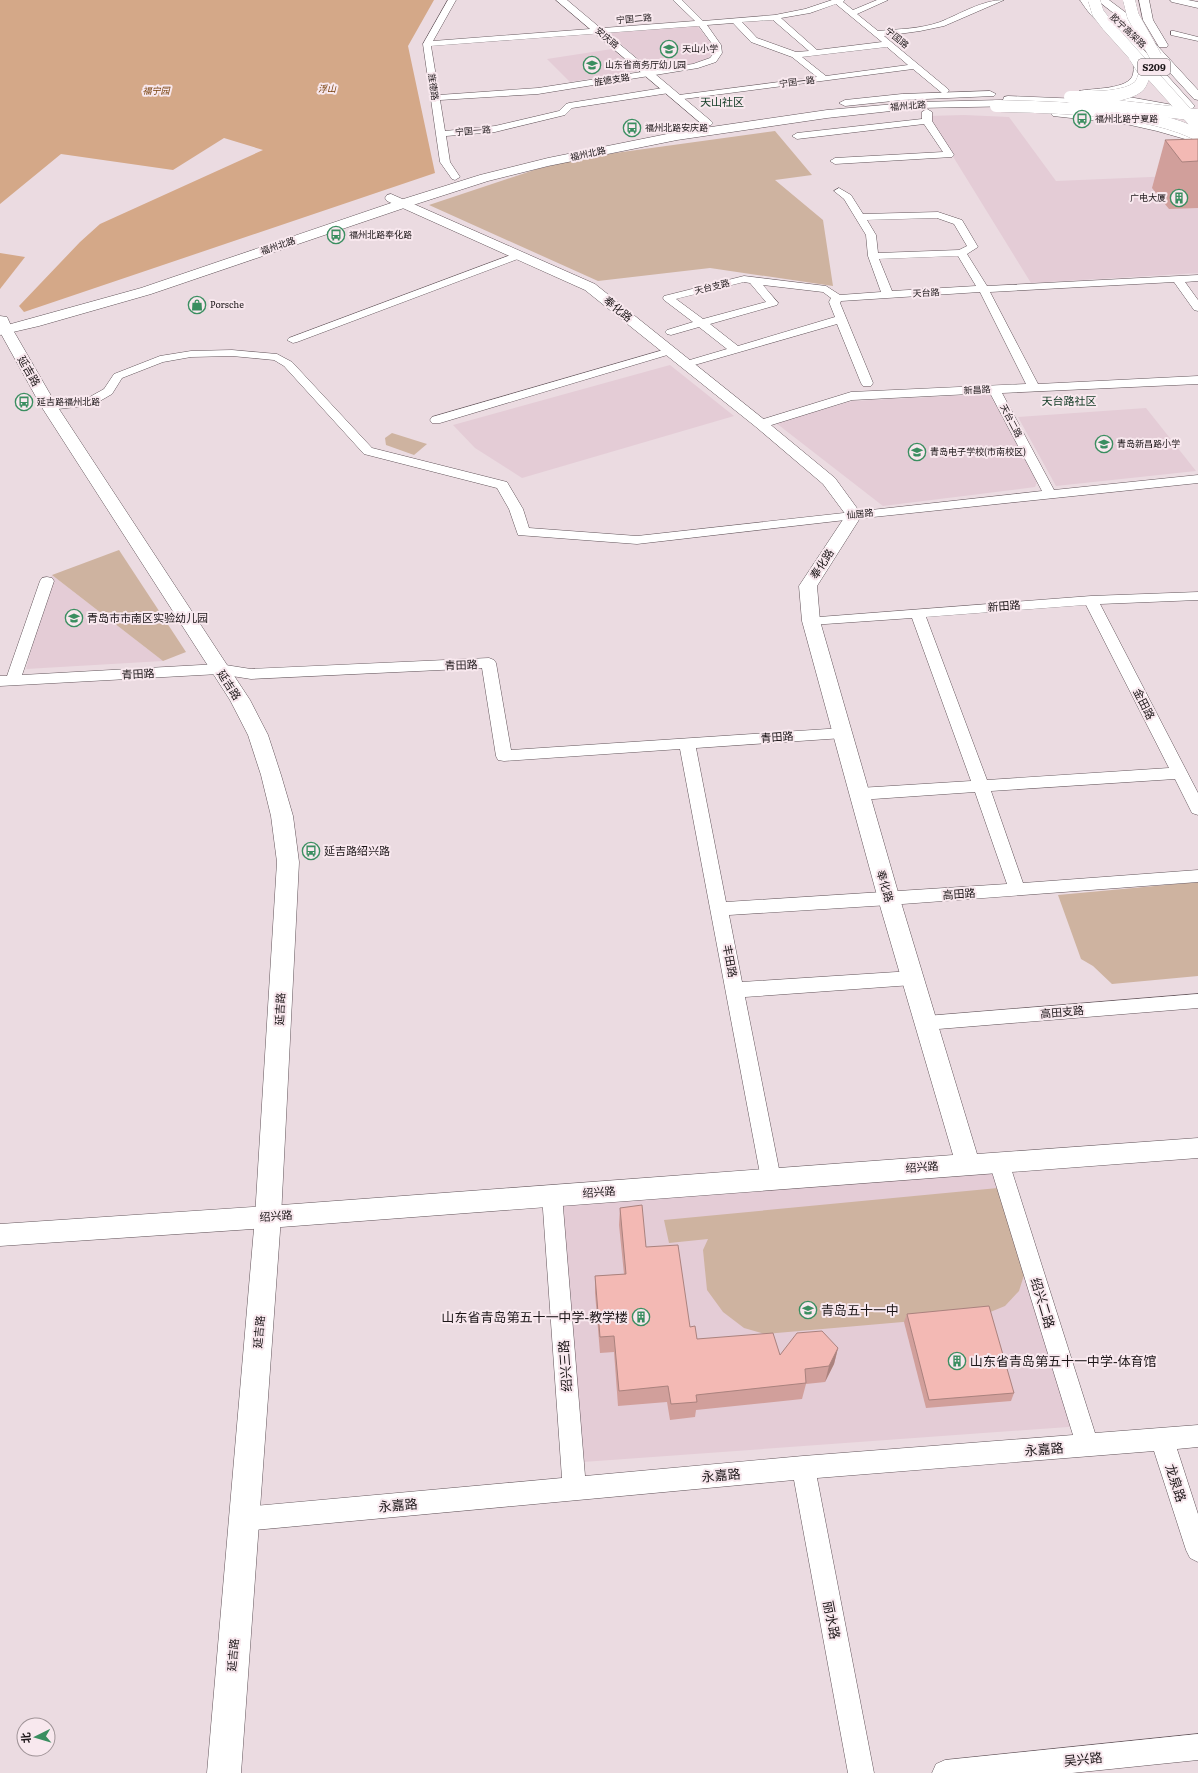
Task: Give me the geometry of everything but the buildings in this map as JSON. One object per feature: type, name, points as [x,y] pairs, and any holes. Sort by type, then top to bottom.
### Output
[{"type":"main road","points":[[739,123],[772,111],[902,97],[990,94],[1076,97],[1101,96],[1123,93],[1137,87],[1143,81],[1145,73],[1137,58],[1111,26],[1097,15],[1072,0]]},
{"type":"main road","name":"胶宁高架路","points":[[1076,0],[1104,16],[1119,28],[1197,117]]},
{"type":"main road","points":[[1086,0],[1123,47],[1137,58],[1197,117]]},
{"type":"main road","name":"胶宁高架路","points":[[1086,0],[1125,26],[1198,101]]},
{"type":"main road","points":[[1094,0],[1098,13],[1198,126]]},
{"type":"main road","points":[[1102,0],[1125,17],[1198,97]]},
{"type":"main road","points":[[1128,0],[1133,21],[1153,49],[1156,58]]},
{"type":"main road","points":[[1144,0],[1148,20],[1160,42],[1198,82]]},
{"type":"main road","points":[[1140,34],[1148,20]]},
{"type":"main road","points":[[831,100],[945,91],[1089,93],[1111,91],[1129,84],[1138,77],[1139,70],[1137,58]]},
{"type":"main road","points":[[1089,93],[1130,99],[1197,117]]},
{"type":"main road","points":[[1080,108],[1088,116],[1095,114],[1094,98],[1089,93]]},
{"type":"main road","name":"福州北路","points":[[2,325],[146,291],[397,201],[455,177],[543,154],[598,142],[707,123],[739,123],[918,104],[1003,102],[1197,117]]},
{"type":"main road","points":[[775,124],[906,109],[996,106],[1061,108],[1135,116],[1169,123],[1198,135]]},
{"type":"main road","points":[[739,123],[775,124],[927,117],[982,110],[1080,108],[1118,120],[1174,131],[1198,140]]},
{"type":"main road","points":[[1118,120],[1151,122],[1197,117]]},
{"type":"main road","name":"福州北路","points":[[397,201],[548,162],[739,123]]},
{"type":"main road","name":"延吉路","points":[[2,325],[49,406],[240,700],[258,735],[282,816],[288,862],[268,1217],[224,1773]]},
{"type":"street","points":[[427,44],[452,0]]},
{"type":"street","name":"安庆路","points":[[561,0],[707,123]]},
{"type":"street","name":"旌德支路","points":[[434,98],[538,91],[650,74],[695,66],[713,60],[718,53],[717,45],[702,24],[677,0]]},
{"type":"street","name":"宁国二路","points":[[427,44],[600,32],[775,17],[807,11],[838,0]]},
{"type":"street","name":"宁国路","points":[[838,0],[876,34],[945,91]]},
{"type":"street","points":[[852,13],[884,0]]},
{"type":"street","points":[[876,34],[920,30],[941,24],[1000,0]]},
{"type":"street","points":[[1175,0],[1198,5]]},
{"type":"street","points":[[775,17],[816,53]]},
{"type":"street","points":[[736,21],[754,40],[795,55],[824,78]]},
{"type":"street","points":[[1174,33],[1198,39]]},
{"type":"street","name":"旌德路","points":[[427,44],[434,98],[445,162],[455,177]]},
{"type":"street","points":[[795,55],[889,44]]},
{"type":"street","points":[[854,48],[880,71]]},
{"type":"street","name":"宁国一路","points":[[679,98],[916,66]]},
{"type":"street","name":"宁国一路","points":[[440,134],[495,129],[562,113],[569,106],[669,90]]},
{"type":"street","points":[[796,136],[927,117],[949,155],[835,161]]},
{"type":"street","points":[[838,191],[848,197],[871,235],[873,256],[888,295]]},
{"type":"street","name":"奉化路","points":[[397,201],[590,287],[687,364],[829,481],[854,515],[808,586],[811,621],[889,899],[968,1164]]},
{"type":"street","points":[[860,217],[938,215],[958,222],[973,247],[962,253],[873,256]]},
{"type":"street","points":[[962,253],[984,290],[1034,388]]},
{"type":"street","points":[[293,340],[519,255]]},
{"type":"street","name":"天台路","points":[[838,298],[1030,286],[1198,278]]},
{"type":"street","name":"天台支路","points":[[736,350],[668,298],[744,279],[826,288],[838,298]]},
{"type":"street","points":[[671,332],[773,303],[753,280]]},
{"type":"street","points":[[1178,280],[1198,308]]},
{"type":"street","points":[[838,298],[834,302],[867,383]]},
{"type":"street","points":[[687,364],[841,319]]},
{"type":"street","points":[[436,420],[670,351]]},
{"type":"street","name":"仙居路","points":[[49,406],[89,402],[108,392],[118,376],[160,359],[191,354],[232,353],[277,357],[288,364],[368,451],[502,484],[516,509],[523,532],[637,540],[854,515],[1198,479]]},
{"type":"street","name":"新昌路","points":[[760,424],[851,396],[1198,380]]},
{"type":"street","name":"天台二路","points":[[994,389],[1050,494]]},
{"type":"street","points":[[7,681],[47,581]]},
{"type":"street","name":"新田路","points":[[811,621],[1091,600],[1198,596]]},
{"type":"street","name":"金田路","points":[[1091,600],[1198,809]]},
{"type":"street","points":[[917,613],[981,786],[1017,889]]},
{"type":"street","name":"青田路","points":[[7,681],[219,669],[251,674],[489,663],[504,756],[843,733]]},
{"type":"street","name":"丰田路","points":[[687,744],[736,990],[771,1179]]},
{"type":"street","points":[[859,794],[1180,773]]},
{"type":"street","name":"高田路","points":[[720,909],[889,899],[1198,876]]},
{"type":"street","points":[[736,990],[912,978]]},
{"type":"street","name":"高田支路","points":[[926,1023],[1198,1001]]},
{"type":"street","name":"绍兴路","points":[[0,1235],[268,1217],[1198,1148]]},
{"type":"street","name":"绍兴二路","points":[[999,1162],[1087,1445]]},
{"type":"street","name":"绍兴三路","points":[[552,1195],[574,1489]]},
{"type":"street","name":"永嘉路","points":[[244,1519],[804,1468],[1198,1436]]},
{"type":"street","name":"龙泉路","points":[[1162,1439],[1198,1550]]},
{"type":"street","name":"丽水路","points":[[804,1468],[861,1773]]},
{"type":"street","name":"吴兴路","points":[[945,1773],[1198,1747]]},
{"type":"shaded area","name":"天山小学","points":[[697,26],[712,44],[712,53],[708,59],[691,64],[652,71],[608,33]]},
{"type":"shaded area","name":"山东省商务厅幼儿园","points":[[612,49],[637,71],[570,82],[547,59]]},
{"type":"shaded area","points":[[964,115],[1009,117],[1056,181],[1198,175],[1198,273],[1031,283],[928,116]]},
{"type":"shaded area","points":[[775,131],[812,175],[775,180],[823,220],[833,286],[710,268],[598,281],[429,205],[537,169],[586,157]]},
{"type":"shaded area","points":[[670,365],[734,416],[522,478],[475,448],[453,425]]},
{"type":"shaded area","name":"青岛电子学校(市南校区)","points":[[990,394],[1037,482],[1035,487],[883,506],[776,423],[852,401]]},
{"type":"shaded area","name":"青岛新昌路小学","points":[[1146,408],[1196,471],[1056,486],[1018,417]]},
{"type":"shaded area","points":[[392,433],[427,444],[414,455],[386,445],[385,438]]},
{"type":"shaded area","points":[[119,550],[186,652],[163,661],[52,575]]},
{"type":"shaded area","name":"青岛市市南区实验幼儿园","points":[[52,575],[163,661],[26,669]]},
{"type":"shaded area","points":[[1198,882],[1198,976],[1112,984],[1093,966],[1081,959],[1058,895]]},
{"type":"shaded area","name":"青岛五十一中","points":[[999,1162],[1082,1426],[583,1462],[562,1195]]},
{"type":"shaded area","points":[[998,1188],[1025,1272],[1019,1291],[1005,1306],[983,1315],[765,1334],[744,1328],[723,1312],[707,1290],[703,1250],[708,1239],[669,1243],[664,1220]]},
{"type":"green space","name":"浮山","points":[[0,0],[434,0],[408,46],[435,173],[24,312],[19,306],[80,242],[100,224],[263,150],[224,138],[173,170],[61,154],[0,204]]},
{"type":"green space","points":[[0,253],[25,257],[0,289]]},
{"type":"place","name":"天山小学","points":[[669,49]]},
{"type":"place","name":"山东省商务厅幼儿园","points":[[592,65]]},
{"type":"place","name":"福州北路宁夏路","points":[[1082,119]]},
{"type":"place","name":"福州北路安庆路","points":[[632,128]]},
{"type":"place","name":"广电大厦","points":[[1179,198]]},
{"type":"place","name":"福州北路奉化路","points":[[336,235]]},
{"type":"place","name":"Porsche","points":[[197,305]]},
{"type":"place","name":"延吉路福州北路","points":[[24,402]]},
{"type":"place","name":"青岛新昌路小学","points":[[1104,444]]},
{"type":"place","name":"青岛电子学校(市南校区)","points":[[917,452]]},
{"type":"place","name":"青岛市市南区实验幼儿园","points":[[74,618]]},
{"type":"place","name":"延吉路绍兴路","points":[[311,851]]},
{"type":"place","name":"青岛五十一中","points":[[808,1310]]},
{"type":"place","name":"山东省青岛第五十一中学-教学楼","points":[[641,1317]]},
{"type":"place","name":"山东省青岛第五十一中学-体育馆","points":[[957,1361]]},
{"type":"district","name":"天山社区","points":[[722,102]]},
{"type":"district","name":"天台路社区","points":[[1069,401]]},
{"type":"park label","name":"福宁园","points":[[156,91]]}]
